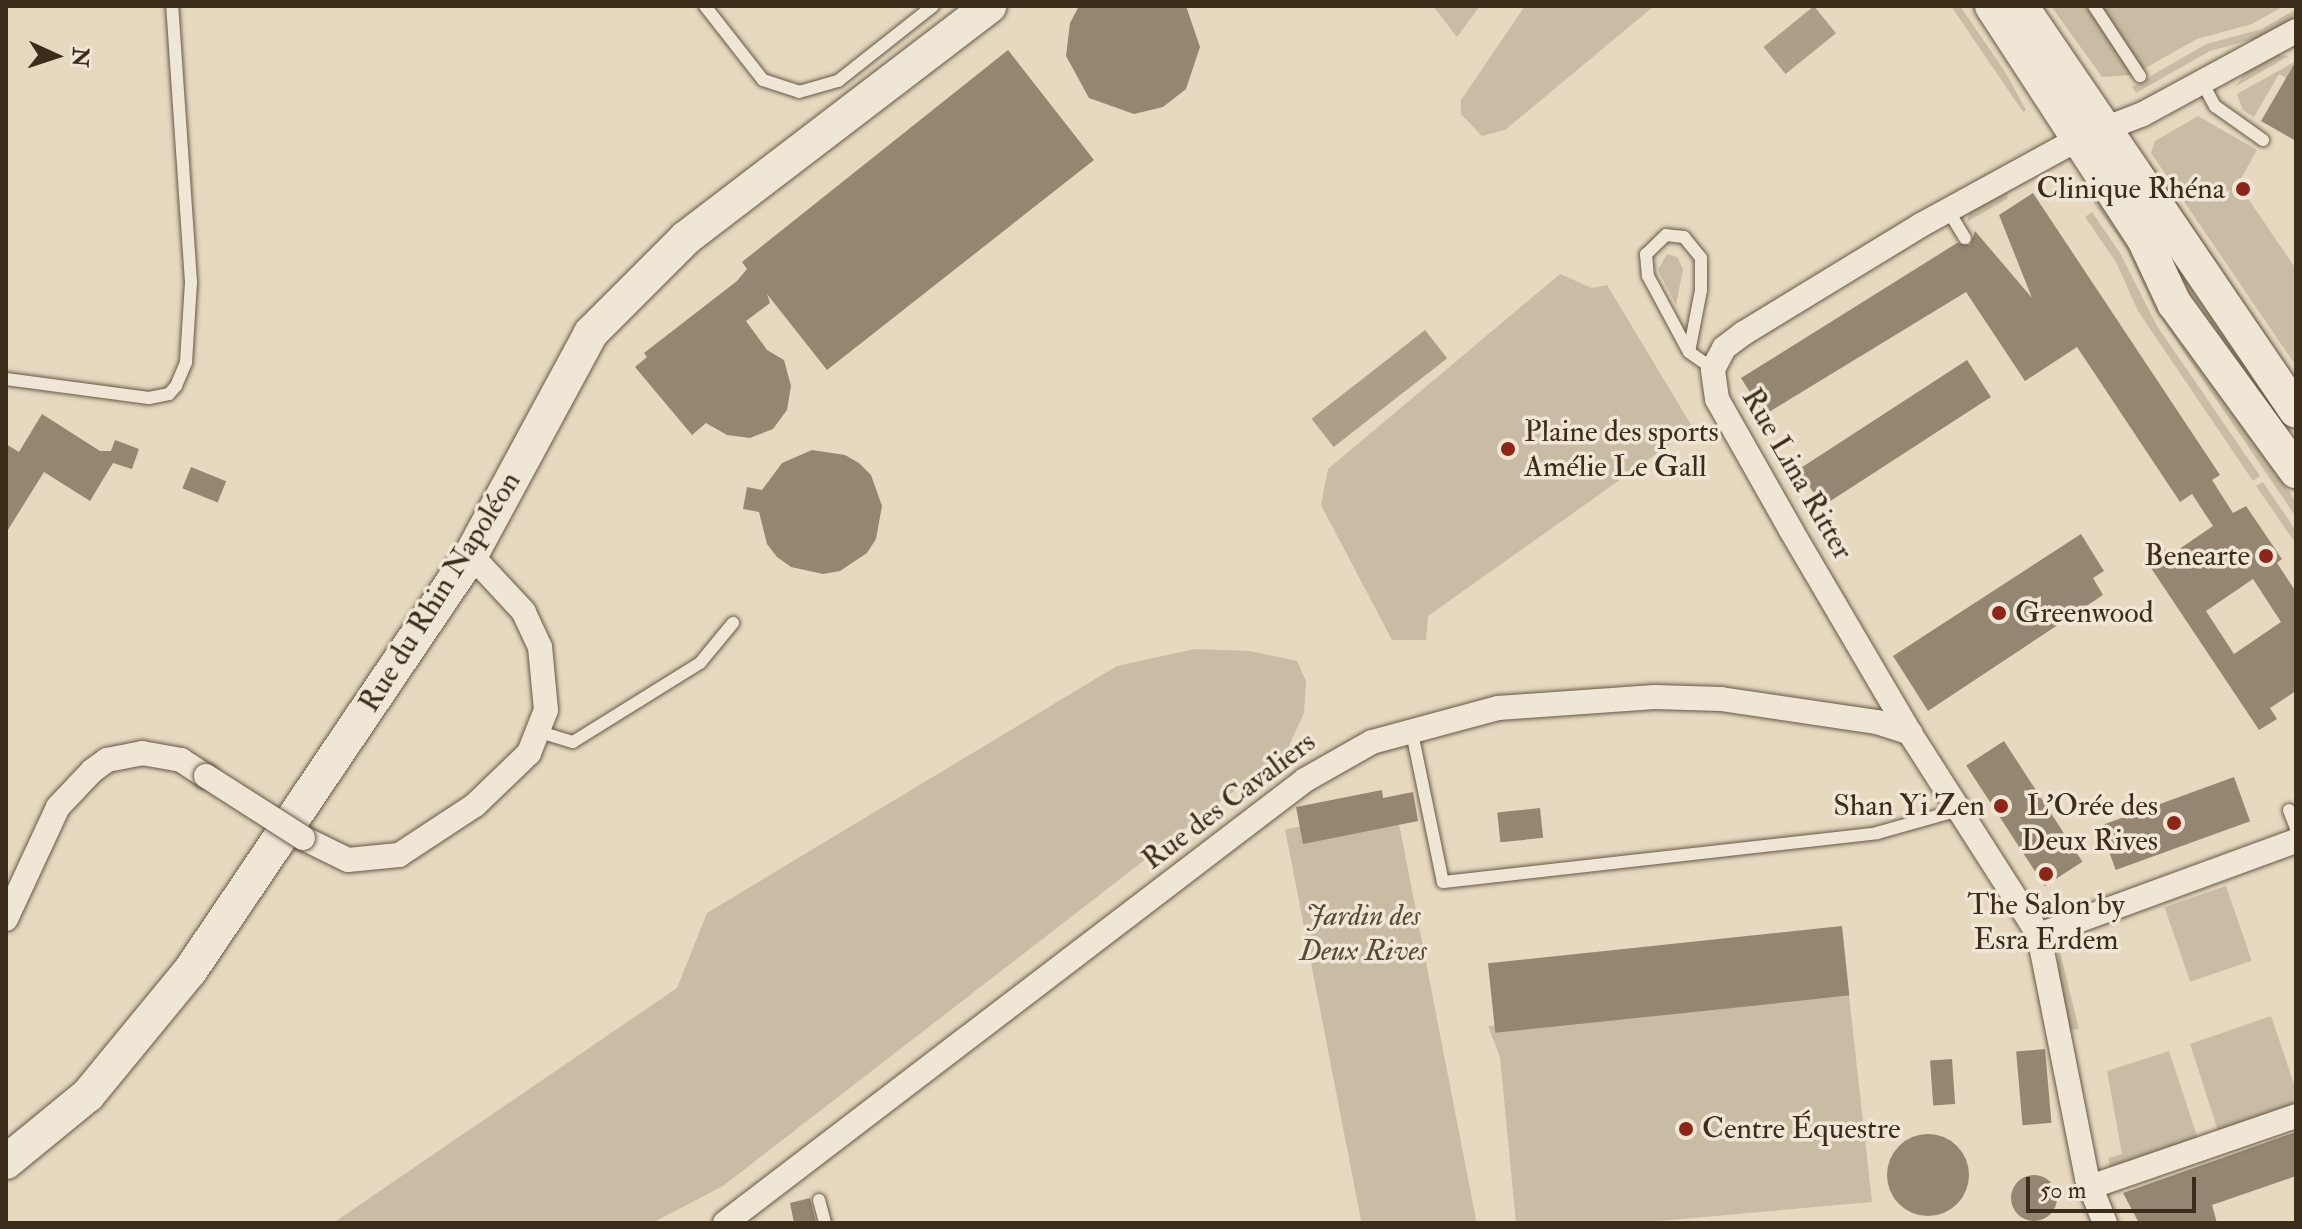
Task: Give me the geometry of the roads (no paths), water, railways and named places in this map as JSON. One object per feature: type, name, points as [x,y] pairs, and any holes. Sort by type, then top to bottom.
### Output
[{"type":"main road","name":"Rue du Rhin Napoléon","points":[[6,1162],[88,1095],[146,1028],[471,555],[591,333],[635,284],[686,238],[989,6]]},
{"type":"main road","points":[[1992,6],[2296,410]]},
{"type":"main road","points":[[2021,6],[2090,134],[2174,303],[2296,471]]},
{"type":"street","name":"Rue Lina Ritter","points":[[2039,935],[1910,733],[1717,399],[1713,369],[1724,348],[1744,333],[1948,210],[2090,134],[2143,114],[2296,31]]},
{"type":"street","points":[[6,919],[58,807],[92,771],[107,760],[142,753],[181,760],[303,838],[348,860],[399,855],[475,805],[529,753],[540,732],[546,686],[540,647],[524,612],[471,555]]},
{"type":"street","name":"Rue des Cavaliers","points":[[729,1222],[1317,772],[1372,742],[1411,728],[1498,708],[1655,697],[1721,699],[1877,722],[1910,733]]},
{"type":"street","points":[[2105,1223],[2090,1187],[2039,935],[2296,841]]},
{"type":"street","points":[[2090,1187],[2296,1116]]},
{"type":"lane","points":[[6,379],[149,398],[169,394],[176,386],[186,362],[191,282],[172,6]]},
{"type":"lane","points":[[705,6],[763,80],[799,92],[838,81],[933,6]]},
{"type":"lane","points":[[2094,6],[2140,76]]},
{"type":"lane","points":[[2201,80],[2215,106],[2263,140]]},
{"type":"lane","points":[[1948,210],[1965,238]]},
{"type":"lane","points":[[1689,352],[1701,290],[1701,258],[1684,237],[1666,235],[1650,246],[1646,269],[1689,352],[1713,369]]},
{"type":"lane","points":[[540,732],[573,742],[700,663],[733,623]]},
{"type":"lane","points":[[1411,728],[1443,882],[1877,833],[1959,810]]},
{"type":"lane","points":[[2289,810],[2296,828]]},
{"type":"lane","points":[[819,1200],[825,1223]]},
{"type":"place","name":"Clinique Rhéna","points":[[2243,189]]},
{"type":"place","name":"Plaine des sports Amélie Le Gall","points":[[1508,449]]},
{"type":"place","name":"Benearte","points":[[2266,556]]},
{"type":"place","name":"Greenwood","points":[[1999,613]]},
{"type":"place","name":"Shan Yi Zen","points":[[2001,806]]},
{"type":"place","name":"L'Orée des Deux Rives","points":[[2174,823]]},
{"type":"place","name":"The Salon by Esra Erdem","points":[[2046,874]]},
{"type":"place","name":"Centre Équestre","points":[[1686,1129]]},
{"type":"park label","name":"Jardin des Deux Rives","points":[[1363,933]]}]
